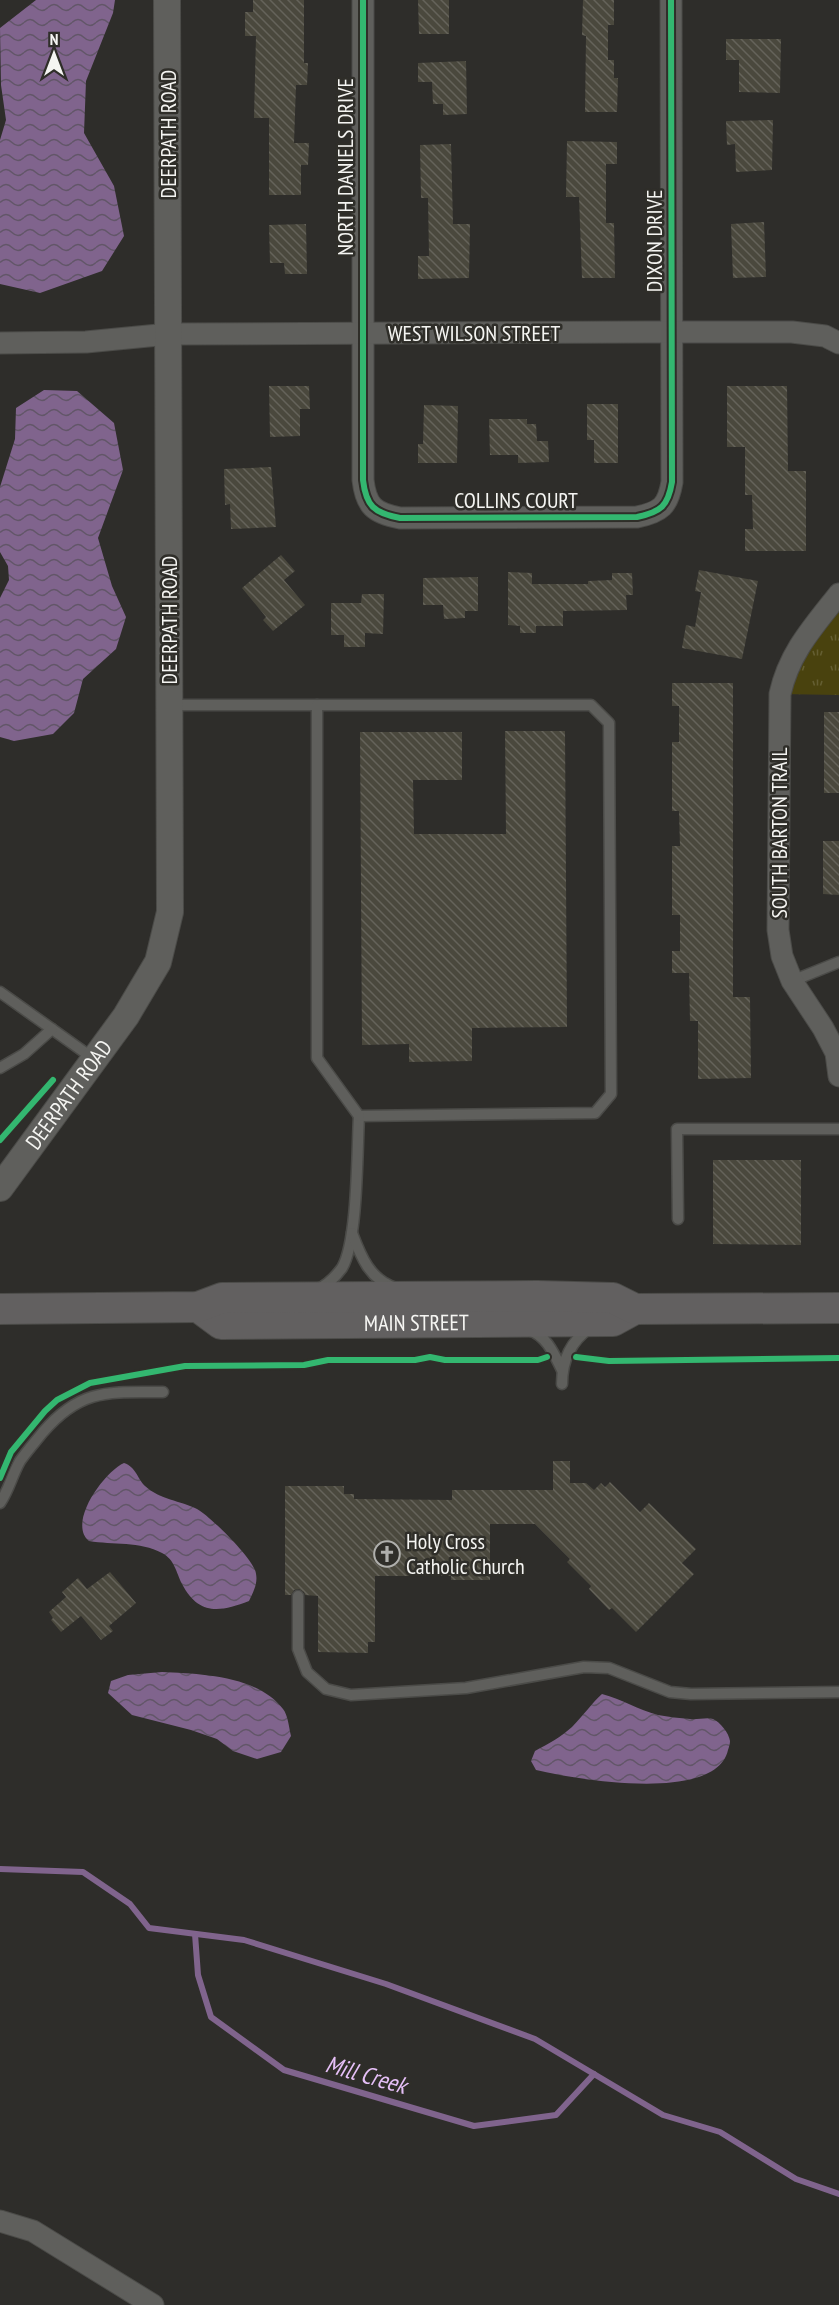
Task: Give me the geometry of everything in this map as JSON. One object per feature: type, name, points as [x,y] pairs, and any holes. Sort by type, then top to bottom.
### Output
[{"type":"main road","name":"MAIN STREET","points":[[0,1309],[198,1307],[222,1298],[284,1297],[612,1298],[635,1309],[839,1308]]},
{"type":"main road","name":"MAIN STREET","points":[[198,1307],[221,1324],[613,1321],[635,1309]]},
{"type":"street","name":"DEERPATH ROAD","points":[[0,1188],[126,1016],[158,962],[170,912],[166,0]]},
{"type":"street","name":"NORTH DANIELS DRIVE","points":[[363,0],[363,480]]},
{"type":"street","name":"DIXON DRIVE","points":[[671,0],[672,482]]},
{"type":"street","name":"WEST WILSON STREET","points":[[0,343],[86,342],[169,334],[672,332],[792,332],[825,336],[839,343]]},
{"type":"street","name":"COLLINS COURT","points":[[363,480],[364,494],[371,507],[385,515],[400,519],[637,517],[652,514],[662,507],[669,496],[672,482]]},
{"type":"street","name":"SOUTH BARTON TRAIL","points":[[839,594],[792,656],[780,694],[778,930],[782,956],[792,981],[836,1053],[839,1076]]},
{"type":"street","points":[[0,2221],[33,2231],[153,2305]]},
{"type":"lane","points":[[170,705],[591,705],[609,723],[611,1094],[596,1113],[359,1116]]},
{"type":"lane","points":[[284,1297],[321,1288],[330,1281],[345,1262],[352,1232],[359,1116],[317,1058],[317,705]]},
{"type":"lane","points":[[792,981],[839,962]]},
{"type":"lane","points":[[0,992],[94,1060]]},
{"type":"lane","points":[[0,1068],[24,1054],[52,1029]]},
{"type":"lane","points":[[678,1219],[677,1129],[839,1129]]},
{"type":"lane","points":[[352,1232],[360,1253],[375,1277],[392,1287],[425,1297]]},
{"type":"lane","points":[[562,1384],[562,1370],[577,1339],[587,1329],[601,1321]]},
{"type":"lane","points":[[498,1322],[537,1333],[552,1351],[562,1370]]},
{"type":"lane","points":[[0,1503],[26,1452],[55,1418],[71,1405],[92,1396],[114,1392],[163,1392]]},
{"type":"lane","points":[[298,1596],[298,1649],[307,1672],[326,1689],[351,1695],[466,1688],[584,1668],[609,1668],[670,1692],[839,1692]]},
{"type":"green space","points":[[839,594],[839,695],[780,694]]},
{"type":"water","points":[[36,0],[115,0],[113,13],[86,81],[84,133],[114,186],[124,236],[102,271],[40,293],[0,284],[0,140],[6,120],[1,85],[0,28]]},
{"type":"water","points":[[44,390],[77,391],[114,423],[123,470],[98,538],[112,586],[126,617],[116,649],[83,679],[74,713],[53,734],[14,741],[0,737],[0,598],[9,580],[8,566],[0,552],[0,487],[15,439],[16,408]]},
{"type":"water","points":[[124,1463],[131,1467],[145,1486],[163,1497],[197,1509],[238,1546],[256,1574],[255,1586],[249,1601],[220,1609],[203,1606],[189,1594],[172,1563],[162,1553],[136,1545],[89,1541],[83,1533],[82,1522],[85,1511],[98,1487],[107,1476]]},
{"type":"water","points":[[162,1672],[227,1678],[258,1689],[283,1709],[291,1736],[281,1752],[257,1759],[233,1751],[217,1739],[132,1715],[108,1693],[111,1681],[128,1675]]},
{"type":"water","points":[[602,1694],[658,1715],[713,1719],[728,1735],[730,1741],[728,1750],[718,1767],[698,1777],[672,1782],[642,1784],[610,1782],[536,1770],[531,1761],[535,1751],[568,1731]]},
{"type":"building","points":[[253,0],[304,0],[304,63],[308,63],[307,85],[296,85],[294,143],[309,143],[308,165],[301,165],[301,195],[269,195],[269,118],[254,118],[256,36],[245,36],[245,12],[253,12]]},
{"type":"building","points":[[418,0],[449,0],[449,34],[419,34]]},
{"type":"building","points":[[583,0],[614,0],[614,25],[608,25],[608,60],[614,60],[614,78],[618,78],[617,112],[585,112],[586,36],[582,35]]},
{"type":"building","points":[[726,39],[781,39],[780,93],[739,92],[739,60],[726,60]]},
{"type":"building","points":[[466,61],[467,114],[443,115],[443,104],[433,104],[432,82],[418,82],[418,63]]},
{"type":"building","points":[[773,120],[772,170],[736,172],[735,144],[727,145],[726,121]]},
{"type":"building","points":[[567,141],[617,142],[617,164],[606,164],[606,223],[614,223],[615,278],[582,278],[579,197],[566,197]]},
{"type":"building","points":[[451,144],[453,224],[470,224],[469,278],[418,279],[418,256],[429,256],[428,198],[421,198],[420,145]]},
{"type":"building","points":[[764,222],[766,277],[733,278],[731,224]]},
{"type":"building","points":[[306,224],[307,274],[285,274],[284,263],[270,263],[269,225]]},
{"type":"building","points":[[269,386],[309,386],[310,409],[300,409],[300,436],[270,437]]},
{"type":"building","points":[[727,386],[787,386],[788,471],[806,471],[806,551],[745,551],[745,529],[753,529],[752,495],[745,495],[745,447],[727,447]]},
{"type":"building","points":[[587,404],[618,404],[618,463],[594,463],[594,440],[587,440]]},
{"type":"building","points":[[424,405],[458,406],[457,463],[418,463],[418,444],[423,444]]},
{"type":"building","points":[[489,419],[527,419],[527,424],[536,424],[537,441],[548,441],[549,462],[518,463],[518,455],[490,455]]},
{"type":"building","points":[[271,467],[276,527],[231,529],[230,504],[225,505],[224,469]]},
{"type":"building","points":[[281,555],[295,571],[284,580],[305,605],[273,631],[263,620],[266,617],[242,588]]},
{"type":"building","points":[[699,570],[758,581],[742,659],[682,648],[686,625],[695,627],[701,592],[695,591]]},
{"type":"building","points":[[508,572],[532,573],[532,584],[588,584],[588,581],[612,580],[612,573],[632,573],[633,595],[626,595],[627,610],[563,611],[563,626],[536,626],[536,633],[520,633],[520,626],[508,625]]},
{"type":"building","points":[[478,577],[478,611],[465,611],[465,618],[444,619],[443,605],[423,605],[423,578]]},
{"type":"building","points":[[362,594],[384,594],[383,634],[365,633],[365,647],[344,647],[344,635],[331,635],[331,603],[361,603]]},
{"type":"building","points":[[672,683],[733,683],[733,997],[750,997],[751,1078],[698,1079],[698,1021],[690,1021],[689,973],[672,973],[672,951],[680,951],[680,915],[672,915],[672,846],[680,846],[679,811],[672,811],[672,742],[679,742],[679,706],[672,706]]},
{"type":"building","points":[[824,712],[839,712],[839,793],[824,793]]},
{"type":"building","points":[[505,731],[565,731],[567,1027],[472,1028],[472,1061],[409,1062],[409,1044],[362,1045],[360,732],[462,732],[462,780],[413,780],[414,834],[506,834]]},
{"type":"building","points":[[823,841],[839,841],[839,895],[823,894]]},
{"type":"building","points":[[713,1160],[801,1160],[801,1245],[713,1244]]},
{"type":"building","name":"Holy Cross Catholic Church","points":[[553,1461],[570,1461],[570,1483],[586,1483],[594,1490],[601,1483],[605,1487],[610,1482],[640,1512],[649,1503],[696,1549],[682,1563],[694,1574],[636,1632],[612,1608],[609,1610],[589,1589],[591,1586],[567,1562],[570,1559],[535,1524],[490,1524],[490,1580],[451,1580],[451,1576],[375,1576],[375,1642],[368,1642],[368,1653],[318,1652],[318,1596],[305,1595],[299,1589],[294,1590],[291,1595],[285,1595],[285,1486],[344,1486],[344,1494],[354,1494],[354,1499],[452,1500],[452,1490],[553,1490]]},
{"type":"building","points":[[110,1572],[136,1603],[109,1626],[113,1631],[101,1640],[81,1616],[61,1632],[51,1620],[53,1618],[49,1612],[66,1597],[62,1592],[78,1578],[87,1589]]},
{"type":"waterway","name":"Mill Creek","points":[[0,1869],[83,1872],[130,1904],[149,1928],[244,1940],[386,1984],[535,2039],[663,2115],[720,2132],[796,2179],[839,2194]]},
{"type":"waterway","name":"Mill Creek","points":[[195,1934],[198,1975],[211,2017],[284,2070],[474,2126],[556,2115],[594,2074]]},
{"type":"cycle path","points":[[363,0],[363,480],[366,496],[373,507],[384,514],[400,518],[637,517],[658,510],[668,497],[672,482],[671,0]]},
{"type":"cycle path","points":[[0,1140],[53,1080]]},
{"type":"cycle path","points":[[0,1478],[11,1452],[45,1411],[57,1400],[90,1383],[185,1366],[304,1365],[328,1360],[415,1360],[430,1357],[445,1360],[538,1360],[547,1357]]},
{"type":"cycle path","points":[[576,1357],[609,1361],[839,1358]]},
{"type":"place","name":"Holy Cross Catholic Church","points":[[387,1554]]}]
